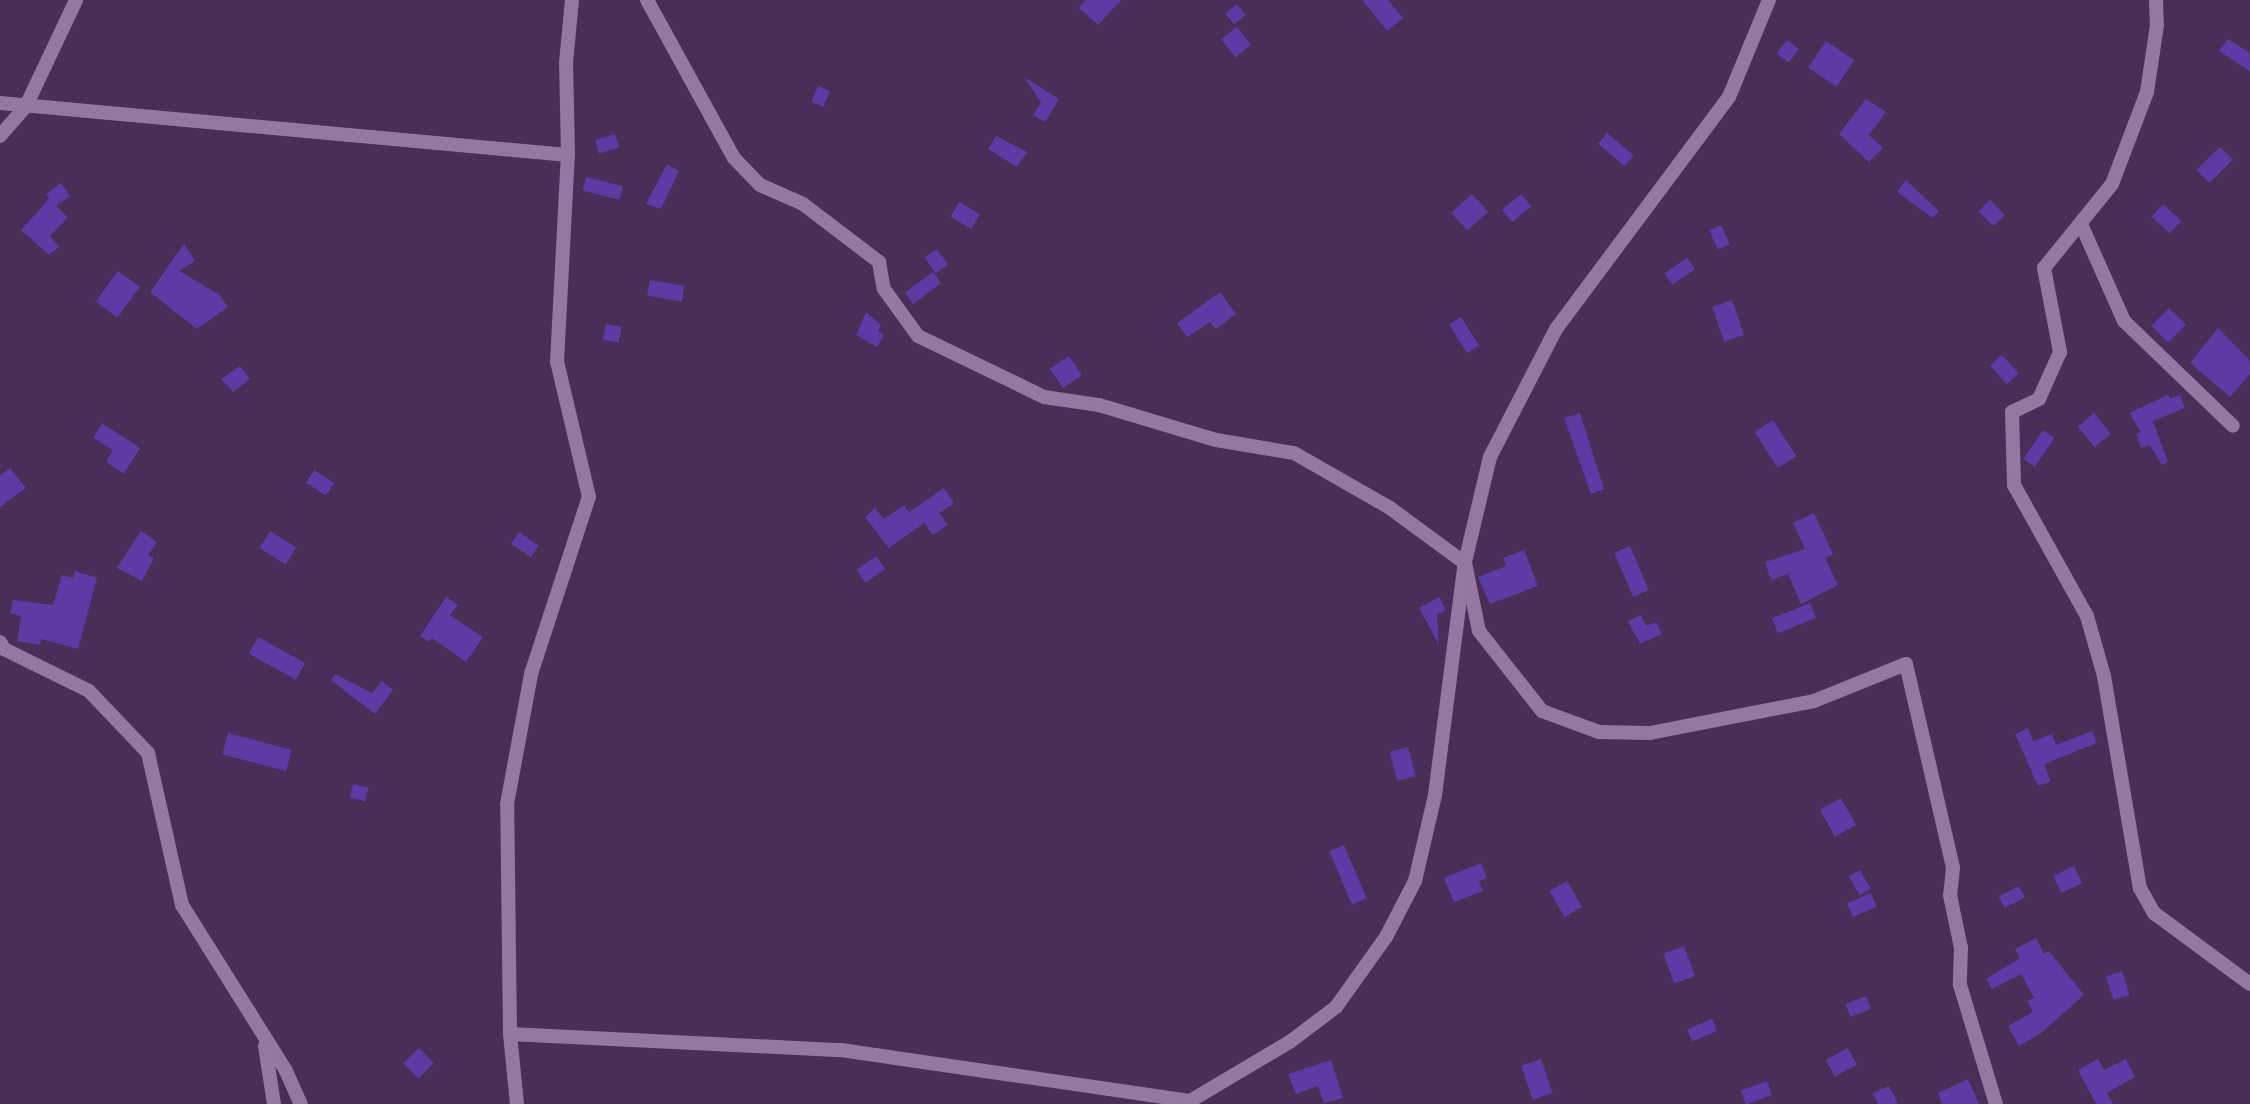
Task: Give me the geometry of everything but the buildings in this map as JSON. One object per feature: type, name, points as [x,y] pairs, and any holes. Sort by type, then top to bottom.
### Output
[{"type":"street","points":[[0,136],[26,106],[76,0]]},
{"type":"street","points":[[517,1104],[510,1034],[507,804],[517,733],[553,595],[569,564],[589,497],[557,362],[568,155],[566,62],[572,0]]},
{"type":"street","points":[[647,0],[734,158],[760,185],[803,204],[878,262],[884,289],[918,336],[1044,397],[1099,405],[1216,440],[1294,453],[1390,508],[1465,563],[1479,631],[1542,710],[1599,732],[1650,733],[1814,701],[1906,664],[1953,868],[1950,895],[1961,948],[1961,985],[1996,1104]]},
{"type":"street","points":[[510,1034],[841,1050],[1187,1102],[1291,1041],[1336,1007],[1386,937],[1415,881],[1435,795],[1465,563],[1490,457],[1556,329],[1729,96],[1769,0]]},
{"type":"street","points":[[2156,0],[2158,25],[2147,92],[2112,184],[2044,268],[2060,352],[2039,399],[2012,412],[2014,485],[2088,616],[2104,676],[2140,888],[2154,913],[2250,984]]},
{"type":"street","points":[[0,103],[568,155]]},
{"type":"street","points":[[2081,224],[2124,321],[2232,426]]},
{"type":"street","points":[[0,642],[4,649],[89,691],[148,753],[182,905],[264,1041],[286,1071],[300,1104]]},
{"type":"street","points":[[264,1041],[274,1104]]}]
